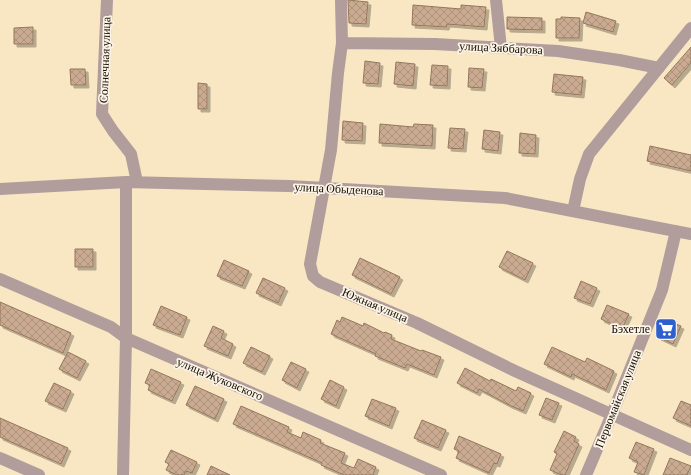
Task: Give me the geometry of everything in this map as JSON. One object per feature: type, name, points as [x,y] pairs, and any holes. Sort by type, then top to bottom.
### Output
[{"type":"street","name":"Солнечная улица","points":[[107,0],[102,114],[131,154],[126,338],[127,473]]},
{"type":"street","name":"Южная улица","points":[[340,0],[342,43],[331,150],[310,264],[313,276],[320,282],[417,323],[515,371],[691,450]]},
{"type":"street","points":[[496,0],[501,48]]},
{"type":"street","points":[[573,211],[580,179],[589,154],[691,28]]},
{"type":"street","name":"улица Зяббарова","points":[[342,43],[435,44],[558,51],[619,60],[658,68]]},
{"type":"street","name":"улица Обыденова","points":[[0,189],[131,182],[289,186],[505,198],[691,234]]},
{"type":"street","name":"Первомайская улица","points":[[586,475],[662,290],[676,231]]},
{"type":"street","name":"улица Жуковского","points":[[0,279],[111,327],[126,338],[442,475]]},
{"type":"street","points":[[0,458],[39,475]]},
{"type":"building","points":[[348,0],[368,2],[366,24],[349,23]]},
{"type":"building","points":[[413,5],[461,9],[461,5],[486,7],[484,27],[447,24],[446,27],[412,25]]},
{"type":"building","points":[[586,12],[616,21],[613,32],[583,23]]},
{"type":"building","points":[[507,17],[542,18],[542,30],[507,29]]},
{"type":"building","points":[[561,17],[580,18],[579,38],[556,38],[556,19],[561,19]]},
{"type":"building","points":[[33,27],[33,44],[14,44],[14,28]]},
{"type":"building","points":[[691,47],[691,63],[672,85],[664,78]]},
{"type":"building","points":[[365,61],[380,63],[378,84],[363,83]]},
{"type":"building","points":[[396,62],[415,64],[413,86],[394,84]]},
{"type":"building","points":[[432,65],[448,66],[447,86],[430,85]]},
{"type":"building","points":[[469,68],[484,69],[482,88],[468,87]]},
{"type":"building","points":[[70,69],[85,69],[86,85],[71,85]]},
{"type":"building","points":[[554,74],[583,77],[581,95],[552,92]]},
{"type":"building","points":[[198,83],[207,84],[207,109],[198,109]]},
{"type":"building","points":[[343,121],[363,123],[362,141],[342,140]]},
{"type":"building","points":[[380,124],[413,127],[414,124],[433,125],[432,146],[379,143]]},
{"type":"building","points":[[450,128],[465,129],[463,149],[448,148]]},
{"type":"building","points":[[484,130],[500,132],[498,151],[482,149]]},
{"type":"building","points":[[520,133],[536,135],[535,154],[519,153]]},
{"type":"building","points":[[650,146],[691,155],[691,171],[647,161]]},
{"type":"building","points":[[75,249],[93,249],[93,267],[75,267]]},
{"type":"building","points":[[507,251],[533,263],[525,280],[499,267]]},
{"type":"building","points":[[360,258],[400,277],[391,294],[352,275]]},
{"type":"building","points":[[224,260],[249,271],[242,286],[217,276]]},
{"type":"building","points":[[263,278],[285,288],[278,303],[256,293]]},
{"type":"building","points":[[581,281],[597,288],[590,304],[574,298]]},
{"type":"building","points":[[0,302],[71,333],[63,353],[0,325]]},
{"type":"building","points":[[607,305],[629,314],[622,329],[601,319]]},
{"type":"building","points":[[161,306],[187,317],[180,335],[153,325]]},
{"type":"building","points":[[342,317],[363,326],[364,323],[384,333],[385,332],[392,335],[391,339],[441,357],[434,375],[407,364],[405,368],[375,356],[376,354],[331,334],[337,320],[340,322]]},
{"type":"building","points":[[666,320],[681,326],[673,344],[658,337]]},
{"type":"building","points":[[213,326],[224,331],[221,338],[233,344],[228,356],[204,346]]},
{"type":"building","points":[[251,347],[270,356],[262,372],[243,363]]},
{"type":"building","points":[[552,347],[585,362],[587,358],[614,371],[606,390],[572,374],[571,377],[544,364]]},
{"type":"building","points":[[68,352],[86,361],[77,378],[59,369]]},
{"type":"building","points":[[291,362],[306,369],[297,388],[282,380]]},
{"type":"building","points":[[465,368],[490,381],[491,379],[516,391],[518,387],[531,393],[523,411],[479,389],[477,393],[457,383]]},
{"type":"building","points":[[151,369],[181,382],[172,401],[148,390],[150,385],[145,383]]},
{"type":"building","points":[[330,380],[344,387],[336,406],[321,399]]},
{"type":"building","points":[[54,383],[71,391],[63,409],[45,401]]},
{"type":"building","points":[[195,386],[224,399],[215,419],[186,405]]},
{"type":"building","points":[[546,398],[559,403],[552,420],[539,415]]},
{"type":"building","points":[[372,399],[396,408],[389,426],[365,416]]},
{"type":"building","points":[[681,401],[691,405],[691,426],[673,418]]},
{"type":"building","points":[[241,406],[289,427],[287,432],[301,438],[303,432],[321,440],[320,443],[345,453],[341,463],[354,468],[358,459],[376,467],[373,475],[344,475],[321,465],[322,463],[233,424]]},
{"type":"building","points":[[0,418],[68,448],[61,464],[0,437]]},
{"type":"building","points":[[422,420],[446,430],[438,448],[414,438]]},
{"type":"building","points":[[564,431],[576,437],[574,441],[579,444],[565,475],[562,475],[550,470],[557,454],[554,452]]},
{"type":"building","points":[[459,436],[501,454],[497,464],[494,463],[489,473],[456,458],[459,451],[454,449]]},
{"type":"building","points":[[636,442],[654,449],[644,475],[634,472],[638,462],[629,458]]},
{"type":"building","points":[[171,450],[197,462],[192,473],[186,471],[184,475],[177,475],[166,470],[169,464],[165,462]]},
{"type":"building","points":[[670,458],[691,466],[687,475],[663,475]]},
{"type":"building","points":[[211,466],[230,475],[207,475]]},
{"type":"place","name":"Бэхетле","points":[[666,329]]}]
